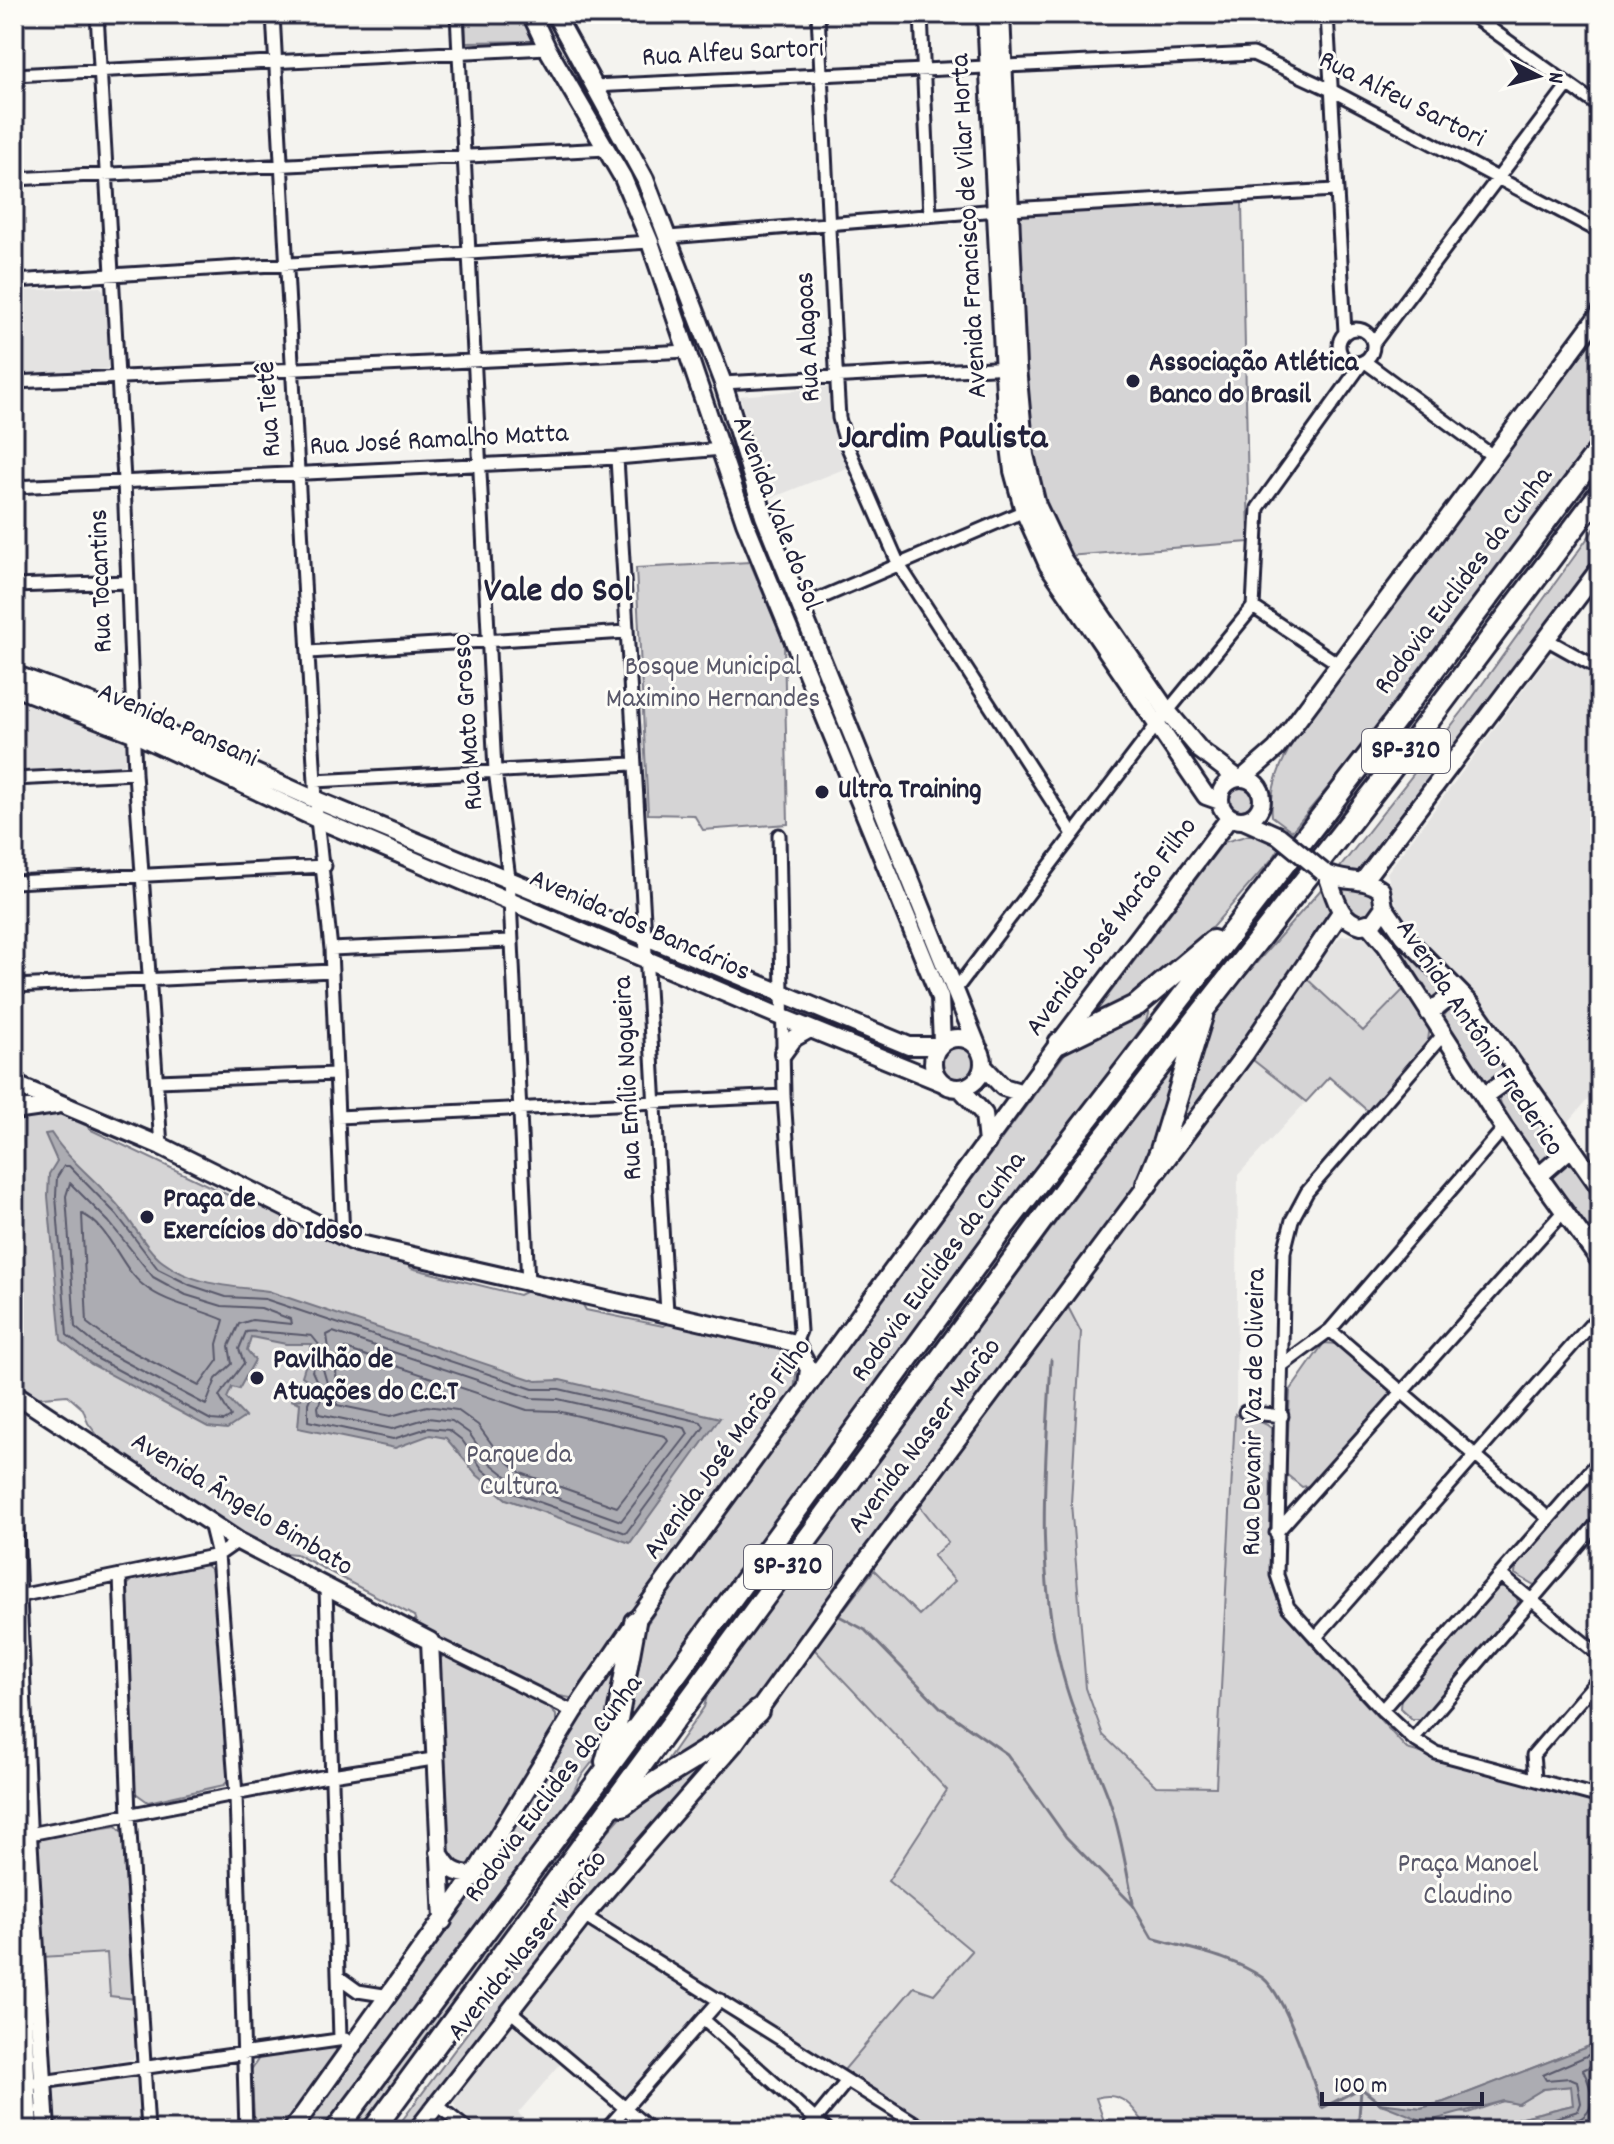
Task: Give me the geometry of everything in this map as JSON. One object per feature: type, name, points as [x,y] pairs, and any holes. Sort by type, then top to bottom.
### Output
[{"type":"highway","name":"Rodovia Euclides da Cunha","points":[[336,2130],[598,1781],[1004,1227],[1232,927],[1395,721],[1600,449]]},
{"type":"highway","name":"Rodovia Euclides da Cunha","points":[[373,2130],[1084,1163],[1415,739],[1600,493]]},
{"type":"highway","points":[[1059,1043],[1137,1005],[1232,927]]},
{"type":"highway","points":[[1147,1184],[1161,1150],[1205,1005]]},
{"type":"highway","points":[[598,1781],[616,1726],[635,1622]]},
{"type":"highway","points":[[601,1822],[647,1786],[735,1733],[758,1711]]},
{"type":"main road","name":"Avenida Vale do Sol","points":[[531,14],[547,48],[607,149],[650,242],[745,522],[940,998],[941,1044]]},
{"type":"main road","name":"Avenida Vale do Sol","points":[[555,14],[625,140],[669,237],[723,383],[764,516],[917,889],[977,1045]]},
{"type":"main road","name":"Avenida Francisco de Vilar Horta","points":[[986,14],[997,66]]},
{"type":"main road","name":"Avenida Francisco de Vilar Horta","points":[[1001,14],[997,66],[1011,367],[1030,508],[1062,558],[1091,613],[1163,718],[1206,796],[1220,801]]},
{"type":"main road","points":[[547,48],[567,37]]},
{"type":"main road","points":[[607,149],[625,140]]},
{"type":"main road","points":[[650,242],[669,237]]},
{"type":"main road","points":[[1341,912],[1325,874],[1277,834],[1236,818],[1220,801],[1224,786],[1240,778],[1276,749],[1600,313]]},
{"type":"main road","points":[[689,351],[709,345]]},
{"type":"main road","points":[[722,449],[742,447]]},
{"type":"main road","points":[[1325,874],[1363,881],[1600,568]]},
{"type":"main road","points":[[784,613],[802,606]]},
{"type":"main road","name":"Avenida Pansani","points":[[14,674],[316,800]]},
{"type":"main road","name":"Avenida Pansani","points":[[14,687],[133,726],[317,819]]},
{"type":"main road","name":"Avenida Francisco de Vilar Horta","points":[[1163,718],[1200,750],[1240,778]]},
{"type":"main road","points":[[1240,778],[1259,786],[1277,834]]},
{"type":"main road","points":[[1236,818],[1259,810],[1263,798]]},
{"type":"main road","name":"Avenida dos Bancários","points":[[316,800],[909,1046],[941,1044]]},
{"type":"main road","name":"Avenida José Marão Filho","points":[[292,2130],[348,2040],[390,1996],[443,1921],[574,1712],[635,1622],[1059,1043],[1236,818]]},
{"type":"main road","name":"Avenida dos Bancários","points":[[317,819],[941,1082]]},
{"type":"main road","points":[[872,830],[890,823]]},
{"type":"main road","name":"Avenida Antônio Frederico","points":[[1363,881],[1381,890],[1384,907],[1404,936],[1457,991],[1519,1071],[1571,1148],[1595,1167],[1600,1188]]},
{"type":"main road","points":[[899,897],[917,889]]},
{"type":"main road","name":"Avenida Antônio Frederico","points":[[1341,912],[1355,924],[1368,924],[1379,917],[1384,907]]},
{"type":"main road","name":"Avenida Nasser Marão","points":[[417,2130],[584,1916],[680,1810],[758,1711],[1245,1054],[1341,912]]},
{"type":"main road","name":"Avenida Antônio Frederico","points":[[1368,924],[1504,1128],[1600,1261]]},
{"type":"main road","points":[[940,998],[956,989]]},
{"type":"main road","points":[[1429,1013],[1457,991]]},
{"type":"main road","points":[[783,1053],[794,1038],[810,1029]]},
{"type":"main road","points":[[987,1143],[984,1114],[960,1088],[941,1082],[933,1068],[941,1044],[964,1038],[977,1045],[983,1066],[1003,1087],[1023,1093]]},
{"type":"main road","points":[[960,1088],[978,1079],[983,1066]]},
{"type":"main road","points":[[1484,1096],[1519,1071]]},
{"type":"main road","points":[[14,1084],[161,1146],[343,1238],[795,1343],[809,1369],[807,1386]]},
{"type":"main road","points":[[14,1111],[63,1105]]},
{"type":"main road","points":[[1539,1176],[1571,1148]]},
{"type":"main road","name":"Avenida Ângelo Bimbato","points":[[14,1393],[238,1541],[430,1641]]},
{"type":"main road","points":[[14,1411],[31,1406]]},
{"type":"main road","points":[[14,1517],[19,1839],[46,2130]]},
{"type":"main road","points":[[430,1641],[437,1850],[443,1921]]},
{"type":"main road","points":[[437,1850],[452,1871],[474,1875]]},
{"type":"main road","points":[[28,1957],[20,2085],[29,2130]]},
{"type":"street","name":"Rua Tocantins","points":[[97,14],[124,480],[135,773],[161,1146]]},
{"type":"street","name":"Rua Tietê","points":[[273,14],[317,819]]},
{"type":"street","name":"Rua Mato Grosso","points":[[457,14],[495,771],[509,878],[509,941],[528,1283]]},
{"type":"street","name":"Rua Alagoas","points":[[818,14],[836,377],[839,418],[846,443],[899,565],[1073,834]]},
{"type":"street","points":[[921,14],[930,215]]},
{"type":"street","points":[[1327,14],[1335,190],[1349,327],[1338,346],[1348,362],[1369,358]]},
{"type":"street","points":[[1470,14],[1600,107]]},
{"type":"street","points":[[14,75],[547,48]]},
{"type":"street","name":"Rua Alfeu Sartori","points":[[594,86],[1253,54],[1331,90],[1600,232]]},
{"type":"street","points":[[956,989],[1163,718],[1253,607],[1258,508],[1568,85]]},
{"type":"street","points":[[14,179],[607,149]]},
{"type":"street","points":[[669,237],[828,222],[1335,190]]},
{"type":"street","points":[[14,281],[112,278],[650,242]]},
{"type":"street","points":[[1349,327],[1367,333],[1369,358],[1494,457]]},
{"type":"street","points":[[14,382],[689,351]]},
{"type":"street","points":[[723,383],[1011,367]]},
{"type":"street","name":"Rua José Ramalho Matta","points":[[14,487],[617,458],[722,449]]},
{"type":"street","name":"Rua Emílio Nogueira","points":[[617,458],[632,764],[647,935],[667,1312]]},
{"type":"street","points":[[802,606],[1030,508]]},
{"type":"street","points":[[14,586],[128,582]]},
{"type":"street","points":[[1253,607],[1340,665]]},
{"type":"street","points":[[309,652],[626,632]]},
{"type":"street","points":[[1546,639],[1600,669]]},
{"type":"street","points":[[315,781],[632,764]]},
{"type":"street","points":[[14,779],[135,773]]},
{"type":"street","points":[[317,819],[325,866],[331,949],[343,1238]]},
{"type":"street","points":[[779,835],[784,1096],[800,1331],[795,1343]]},
{"type":"street","points":[[14,882],[325,866]]},
{"type":"street","points":[[331,949],[509,941]]},
{"type":"street","points":[[14,986],[332,971]]},
{"type":"street","name":"Rua Devanir Vaz de Oliveira","points":[[1442,1036],[1307,1192],[1292,1220],[1284,1252],[1284,1364],[1277,1575],[1288,1607],[1382,1710],[1413,1739],[1436,1753],[1535,1777],[1563,1789],[1600,1797]]},
{"type":"street","points":[[158,1081],[336,1074]]},
{"type":"street","points":[[338,1117],[784,1096]]},
{"type":"street","points":[[1284,1364],[1330,1330],[1504,1128]]},
{"type":"street","points":[[1276,1533],[1563,1212]]},
{"type":"street","points":[[1316,1637],[1600,1314]]},
{"type":"street","points":[[1330,1330],[1548,1518]]},
{"type":"street","points":[[1245,1412],[1282,1416]]},
{"type":"street","points":[[1382,1710],[1600,1460]]},
{"type":"street","points":[[1413,1739],[1600,1520]]},
{"type":"street","points":[[210,1522],[218,1555],[236,1795],[246,2130]]},
{"type":"street","points":[[17,1596],[218,1555],[238,1541]]},
{"type":"street","points":[[120,1575],[129,1815],[148,2130]]},
{"type":"street","points":[[1502,1576],[1600,1656]]},
{"type":"street","points":[[20,2085],[242,2051],[348,2040],[340,1978],[326,1589]]},
{"type":"street","name":"Avenida Ângelo Bimbato","points":[[430,1641],[574,1712]]},
{"type":"street","points":[[1535,1777],[1533,1755],[1600,1677]]},
{"type":"street","points":[[19,1839],[332,1775],[433,1759]]},
{"type":"street","points":[[584,1916],[926,2130]]},
{"type":"street","points":[[340,1978],[358,1991],[390,1996]]},
{"type":"street","points":[[606,2130],[720,2000]]},
{"type":"street","points":[[509,2010],[651,2130]]},
{"type":"street","points":[[704,2020],[827,2130]]},
{"type":"street","points":[[807,2130],[847,2081]]},
{"type":"street","points":[[437,2105],[468,2130]]},
{"type":"shaded area","points":[[100,287],[107,293],[113,363],[106,369],[14,377],[14,291]]},
{"type":"shaded area","points":[[830,387],[833,427],[849,467],[769,499],[740,396]]},
{"type":"shaded area","points":[[1556,655],[1570,659],[1600,678],[1600,1085],[1566,1125],[1475,998],[1403,925],[1387,873],[1546,659]]},
{"type":"shaded area","points":[[14,691],[119,735],[126,743],[126,762],[122,765],[14,772]]},
{"type":"shaded area","points":[[1362,934],[1374,939],[1405,988],[1364,1031],[1305,978],[1341,936]]},
{"type":"shaded area","points":[[1248,1056],[1306,1102],[1238,1175],[1236,1406],[1217,1787],[1156,1786],[1103,1735],[1086,1688],[1071,1503],[1081,1332],[1066,1303]]},
{"type":"shaded area","points":[[920,1506],[949,1542],[955,1581],[920,1615],[874,1570]]},
{"type":"shaded area","points":[[814,1649],[947,1790],[888,1881],[972,1950],[934,1994],[914,1988],[844,2070],[601,1916],[598,1908],[719,1775]]},
{"type":"shaded area","points":[[595,1929],[709,1998],[710,2005],[633,2094],[622,2095],[526,2013],[523,2005],[584,1930]]},
{"type":"shaded area","points":[[108,1953],[136,1999],[138,2052],[133,2059],[55,2071],[49,2066],[42,1957]]},
{"type":"shaded area","points":[[508,2022],[517,2023],[563,2061],[518,2113],[534,2128],[532,2130],[481,2130],[457,2112],[453,2099]]},
{"type":"shaded area","points":[[133,2074],[141,2082],[143,2130],[52,2130],[51,2095],[54,2088]]},
{"type":"green space","points":[[465,14],[526,14],[538,41],[466,42]]},
{"type":"green space","name":"Associação Atlética Banco do Brasil","points":[[1242,203],[1249,542],[1067,556],[1042,503],[1029,454],[1012,214]]},
{"type":"green space","points":[[1600,330],[1600,431],[1388,715],[1292,831],[1272,816],[1274,787],[1284,760],[1313,709]]},
{"type":"green space","points":[[1600,458],[1600,484],[1318,854],[1307,844]]},
{"type":"green space","points":[[1600,521],[1600,561],[1356,877],[1338,870],[1462,712]]},
{"type":"green space","name":"Bosque Municipal Maximino Hernandes","points":[[750,562],[784,643],[788,824],[703,830],[694,815],[648,814],[636,568]]},
{"type":"green space","points":[[1242,780],[1255,786],[1261,799],[1255,812],[1242,818],[1229,812],[1223,799],[1229,786]]},
{"type":"green space","points":[[1253,834],[1266,838],[1279,849],[1273,858],[1173,972],[1086,1025],[1224,842]]},
{"type":"green space","points":[[1292,860],[1304,871],[365,2130],[349,2130],[972,1278]]},
{"type":"green space","points":[[1333,879],[1369,890],[1378,898],[1375,917],[1351,918]]},
{"type":"green space","points":[[1324,886],[1333,901],[1326,924],[1182,1126],[1178,1123],[1209,1017]]},
{"type":"green space","points":[[1385,924],[1447,991],[1431,1003],[1381,933]]},
{"type":"green space","points":[[1305,977],[1363,1031],[1405,988],[1430,1026],[1427,1048],[1370,1113],[1329,1077],[1306,1102],[1248,1056]]},
{"type":"green space","points":[[1461,1003],[1505,1061],[1505,1072],[1490,1083],[1481,1082],[1441,1021],[1449,1008]]},
{"type":"green space","points":[[1150,1006],[1146,1022],[635,1714],[627,1716],[637,1639],[695,1553],[1075,1040]]},
{"type":"green space","points":[[958,1041],[973,1048],[980,1063],[973,1078],[958,1085],[943,1078],[936,1063],[943,1048]]},
{"type":"green space","points":[[1182,1052],[1154,1161],[742,1723],[663,1766],[704,1707],[708,1692]]},
{"type":"green space","points":[[1515,1083],[1523,1085],[1563,1144],[1544,1164],[1538,1163],[1501,1104],[1499,1097]]},
{"type":"green space","name":"Parque da Cultura","points":[[44,1107],[83,1117],[89,1129],[249,1205],[264,1205],[404,1259],[411,1268],[519,1295],[531,1289],[580,1300],[586,1310],[663,1326],[674,1321],[795,1351],[790,1358],[797,1365],[794,1392],[576,1699],[543,1693],[418,1628],[414,1616],[296,1554],[274,1552],[208,1512],[101,1440],[88,1423],[83,1409],[67,1395],[30,1398],[14,1386],[14,1115]]},
{"type":"green space","points":[[1567,1164],[1581,1166],[1600,1196],[1600,1251],[1553,1185],[1552,1174]]},
{"type":"green space","name":"Praça Manoel Claudino","points":[[1066,1303],[1081,1332],[1071,1503],[1086,1688],[1103,1735],[1156,1786],[1216,1787],[1235,1414],[1267,1425],[1271,1428],[1270,1576],[1282,1609],[1310,1643],[1407,1749],[1591,1801],[1600,1814],[1600,2042],[1444,2102],[1421,2108],[1382,2105],[1468,2113],[1503,2101],[1518,2104],[1543,2089],[1572,2086],[1573,2105],[1518,2118],[1502,2130],[1149,2130],[1127,2103],[1114,2096],[1105,2096],[1096,2098],[1107,2130],[940,2130],[844,2070],[914,1987],[934,1994],[972,1951],[888,1881],[947,1790],[814,1649],[874,1570],[919,1615],[955,1581],[933,1556],[948,1542],[920,1506]]},
{"type":"green space","points":[[1324,1343],[1337,1344],[1390,1388],[1388,1401],[1312,1485],[1302,1487],[1286,1474],[1290,1391]]},
{"type":"green space","points":[[1600,1469],[1600,1513],[1536,1586],[1515,1574],[1516,1565]]},
{"type":"green space","points":[[205,1565],[213,1571],[229,1780],[224,1785],[148,1802],[134,1792],[126,1586],[135,1578]]},
{"type":"green space","points":[[1498,1587],[1507,1587],[1517,1595],[1518,1606],[1422,1719],[1412,1719],[1400,1708],[1401,1697]]},
{"type":"green space","points":[[626,1649],[610,1739],[580,1778],[572,1795],[327,2130],[297,2130],[519,1814]]},
{"type":"green space","points":[[449,1653],[545,1703],[556,1715],[556,1723],[470,1864],[463,1867],[448,1859],[438,1659]]},
{"type":"green space","points":[[703,1758],[710,1760],[409,2130],[395,2130],[496,1994],[601,1839],[627,1810]]},
{"type":"green space","points":[[116,1826],[124,1834],[136,1999],[110,1996],[107,1953],[42,1957],[35,1846],[41,1838]]},
{"type":"green space","points":[[334,2046],[337,2052],[281,2130],[255,2130],[251,2070],[259,2058]]},
{"type":"water","points":[[51,1133],[119,1207],[157,1257],[188,1276],[214,1284],[268,1291],[536,1381],[560,1380],[720,1418],[630,1543],[506,1499],[477,1475],[446,1438],[430,1435],[395,1448],[298,1428],[300,1403],[291,1400],[301,1399],[309,1381],[302,1376],[312,1344],[286,1344],[251,1337],[247,1350],[255,1360],[239,1389],[232,1387],[227,1398],[245,1417],[227,1429],[208,1427],[91,1364],[61,1340],[48,1196],[49,1174],[57,1161],[45,1134]]},
{"type":"water","points":[[1600,2042],[1600,2130],[1502,2130],[1518,2118],[1573,2105],[1571,2086],[1543,2089],[1518,2104],[1503,2101],[1426,2122],[1379,2103],[1421,2108],[1444,2102]]},
{"type":"waterway","points":[[1051,1360],[1044,1513],[1052,1626],[1070,1698],[1112,1809],[1133,1903]]},
{"type":"waterway","points":[[839,1616],[865,1630],[941,1708],[1007,1754],[1066,1837],[1133,1905],[1152,1938],[1224,1959],[1263,1978],[1289,2019],[1322,2108],[1361,2088],[1381,2104]]},
{"type":"waterway","points":[[1358,2130],[1361,2090]]},
{"type":"place","name":"Associação Atlética Banco do Brasil","points":[[1133,381]]},
{"type":"place","name":"Ultra Training","points":[[822,792]]},
{"type":"place","name":"Praça de Exercícios do Idoso","points":[[147,1217]]},
{"type":"place","name":"Pavilhão de Atuações do C.C.T","points":[[257,1378]]},
{"type":"district","name":"Jardim Paulista","points":[[943,440]]},
{"type":"district","name":"Vale do Sol","points":[[558,593]]}]
